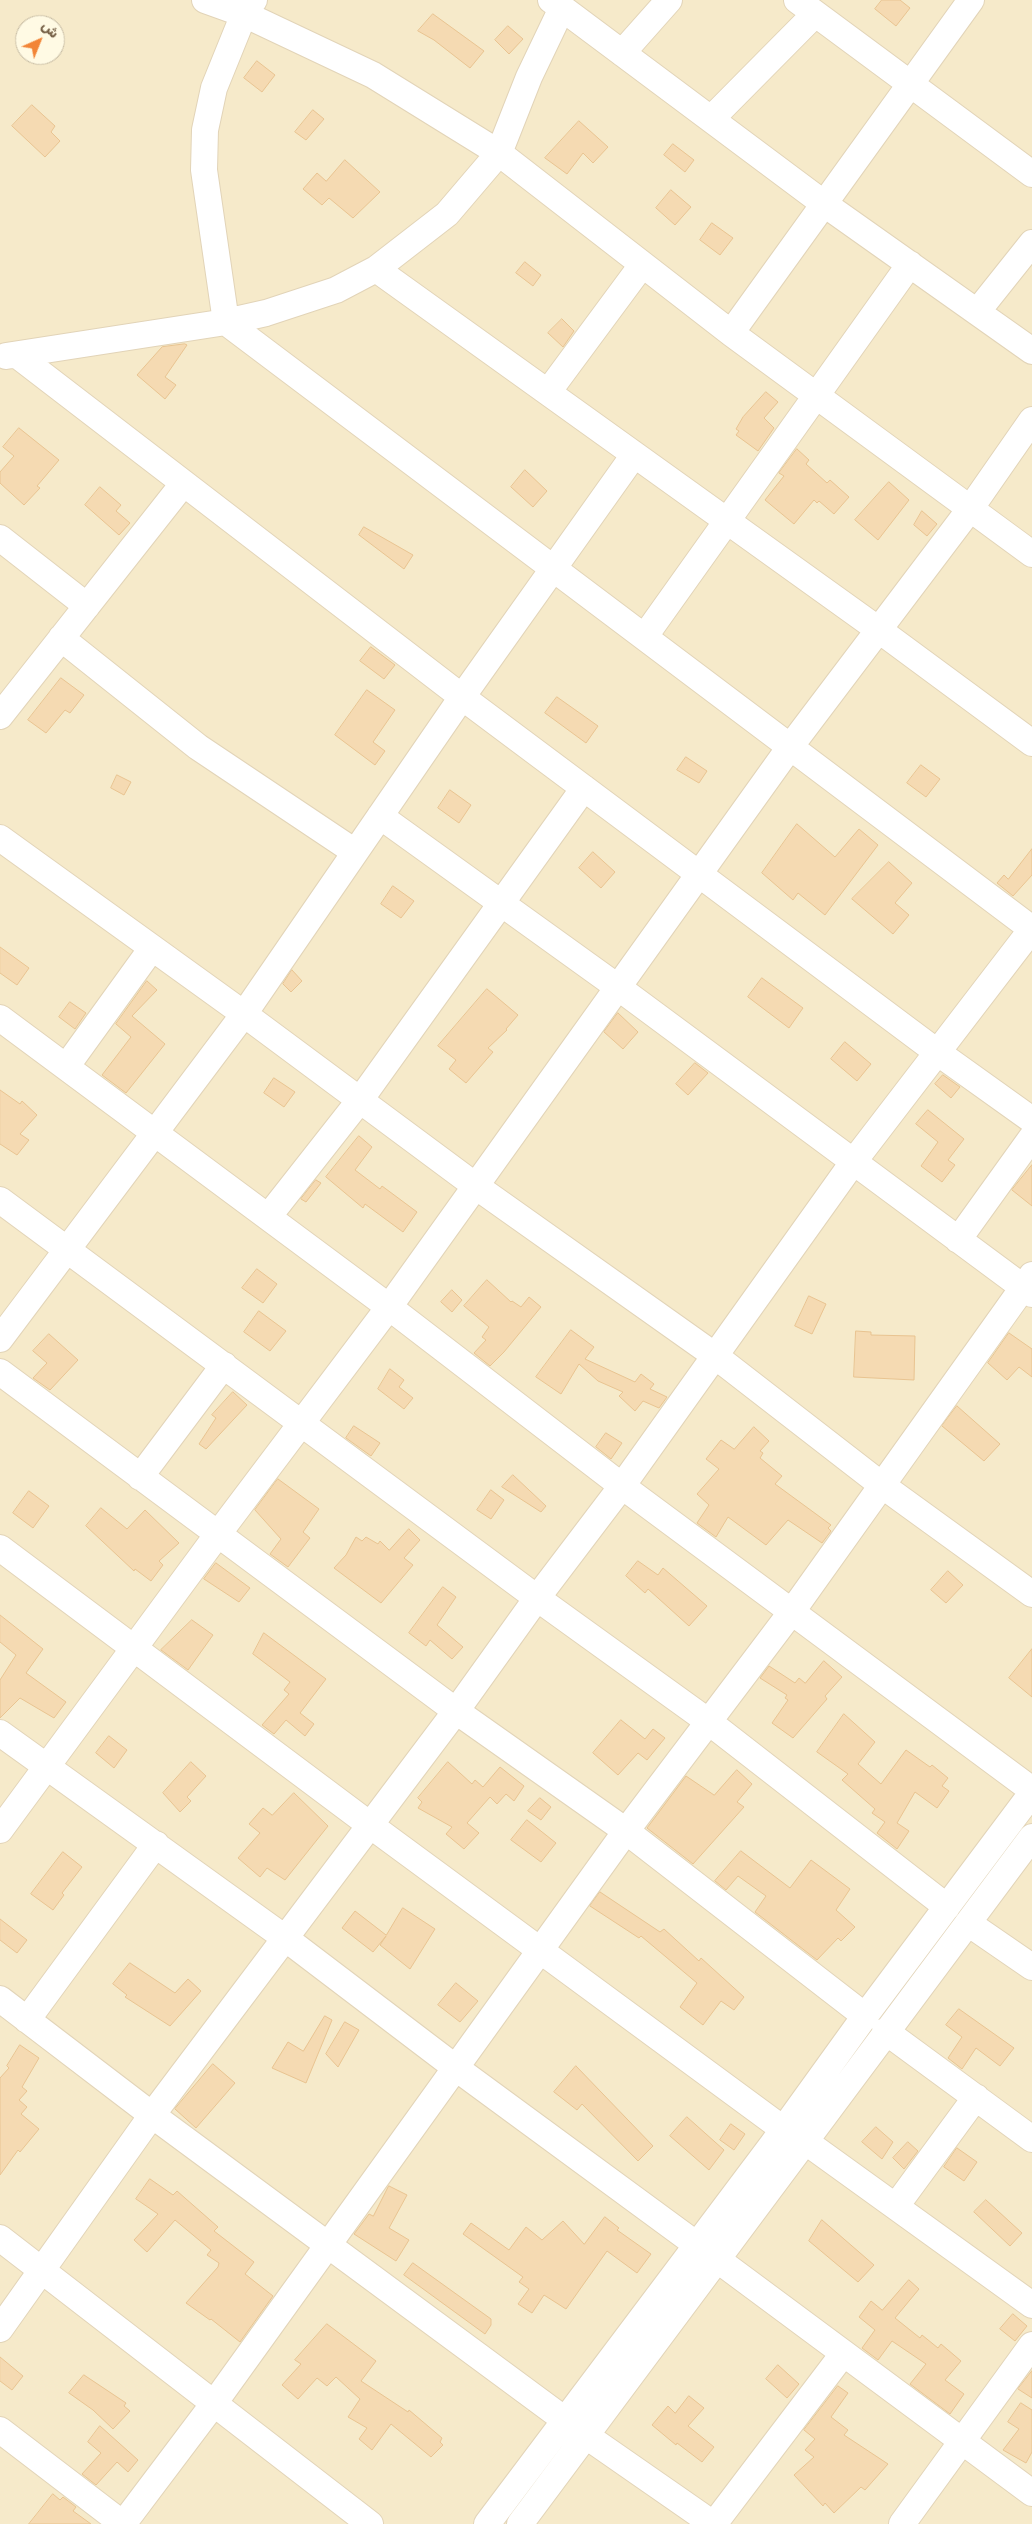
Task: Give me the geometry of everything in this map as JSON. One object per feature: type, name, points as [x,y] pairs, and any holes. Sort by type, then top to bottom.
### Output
[{"type":"street","points":[[204,0],[249,7],[373,75],[499,153],[731,333],[1032,554]]},
{"type":"street","points":[[622,53],[669,0]]},
{"type":"street","points":[[731,333],[971,0]]},
{"type":"street","points":[[8,356],[226,322],[266,312],[336,290],[376,269],[447,214],[499,153],[556,4],[823,203],[1032,352]]},
{"type":"street","points":[[0,2329],[152,2115],[456,1711],[537,1598],[622,1486],[854,1161],[1032,929],[226,322],[204,170],[205,130],[214,88],[249,7]]},
{"type":"street","points":[[711,119],[806,7],[1032,174]]},
{"type":"street","points":[[977,312],[1032,243]]},
{"type":"street","points":[[645,636],[910,264]]},
{"type":"street","points":[[548,392],[642,265]]},
{"type":"street","points":[[376,269],[879,630],[1032,743]]},
{"type":"street","points":[[8,356],[183,484],[584,788],[937,1052],[1032,1120]]},
{"type":"street","points":[[0,1830],[477,1187],[790,747],[970,509],[1032,420]]},
{"type":"street","points":[[0,1339],[244,1014],[462,696],[634,454]]},
{"type":"street","points":[[0,716],[183,484]]},
{"type":"street","points":[[0,538],[87,606]]},
{"type":"street","points":[[62,638],[198,747],[355,852]]},
{"type":"street","points":[[268,1217],[360,1100],[584,788]]},
{"type":"street","points":[[0,2430],[123,2524],[328,2246],[626,1831],[793,1610],[1029,1285],[958,1240],[619,988],[380,816]]},
{"type":"street","points":[[0,838],[244,1014],[477,1187],[714,1355],[883,1486],[1032,1594]]},
{"type":"street","points":[[66,1067],[152,948]]},
{"type":"street","points":[[0,1018],[389,1307],[622,1486],[793,1610],[1032,1791],[947,1907],[875,2023],[806,2142],[718,2260],[575,2427],[487,2524]]},
{"type":"street","points":[[958,1240],[1032,1137]]},
{"type":"street","points":[[0,1200],[537,1598],[709,1722],[947,1907]]},
{"type":"street","points":[[140,1477],[224,1365]]},
{"type":"street","points":[[0,1372],[456,1711],[626,1831],[875,2023],[1032,2139]]},
{"type":"street","points":[[0,1548],[370,1826],[783,2129]]},
{"type":"street","points":[[0,1732],[285,1938],[456,2068],[697,2245]]},
{"type":"street","points":[[520,2524],[575,2427],[697,2245],[783,2129],[875,2023],[968,1922],[1032,1837]]},
{"type":"street","points":[[27,2020],[156,1844]]},
{"type":"street","points":[[968,1922],[1032,1967]]},
{"type":"street","points":[[0,1999],[328,2246],[575,2427],[714,2524],[843,2354]]},
{"type":"street","points":[[896,2206],[976,2097]]},
{"type":"street","points":[[806,2142],[1032,2305]]},
{"type":"street","points":[[0,2238],[370,2524]]},
{"type":"street","points":[[718,2260],[1032,2493]]},
{"type":"street","points":[[902,2524],[1032,2345]]},
{"type":"shaded area","points":[[0,0],[1032,0],[1032,2524],[0,2524]]},
{"type":"building","points":[[882,0],[900,0],[910,8],[896,26],[875,9]]},
{"type":"building","points":[[433,14],[484,51],[470,68],[434,40],[418,31]]},
{"type":"building","points":[[508,26],[523,39],[509,54],[495,40]]},
{"type":"building","points":[[257,61],[275,75],[262,92],[244,78]]},
{"type":"building","points":[[32,105],[55,126],[51,132],[60,141],[45,157],[12,126]]},
{"type":"building","points":[[313,110],[324,119],[306,140],[295,132]]},
{"type":"building","points":[[579,121],[608,147],[593,163],[583,153],[567,174],[545,158]]},
{"type":"building","points":[[673,144],[694,160],[685,172],[664,155]]},
{"type":"building","points":[[345,160],[380,192],[353,218],[329,198],[322,205],[303,189],[317,173],[326,181]]},
{"type":"building","points":[[671,190],[691,207],[675,225],[656,208]]},
{"type":"building","points":[[712,223],[733,238],[720,255],[700,240]]},
{"type":"building","points":[[525,262],[541,275],[533,286],[516,273]]},
{"type":"building","points":[[562,319],[574,331],[563,347],[548,333]]},
{"type":"building","points":[[187,345],[165,377],[176,385],[165,399],[137,375],[162,347]]},
{"type":"building","points":[[766,392],[778,402],[764,418],[774,428],[758,451],[736,435],[739,431],[736,429],[743,417]]},
{"type":"building","points":[[19,428],[59,460],[37,486],[40,488],[24,505],[0,483],[0,472],[14,456],[3,447]]},
{"type":"building","points":[[797,449],[809,460],[806,464],[827,483],[830,480],[849,497],[834,514],[819,501],[817,503],[814,500],[794,524],[765,500],[784,476],[779,473]]},
{"type":"building","points":[[525,470],[547,491],[533,507],[511,487]]},
{"type":"building","points":[[889,482],[909,500],[878,540],[855,520]]},
{"type":"building","points":[[100,487],[121,505],[116,511],[130,523],[119,535],[85,505]]},
{"type":"building","points":[[922,511],[937,524],[927,536],[914,525]]},
{"type":"building","points":[[364,527],[413,555],[404,569],[359,535]]},
{"type":"building","points":[[371,647],[395,665],[384,679],[360,661]]},
{"type":"building","points":[[61,678],[84,695],[70,713],[65,710],[46,733],[28,720]]},
{"type":"building","points":[[367,690],[395,710],[373,742],[385,751],[375,765],[335,735]]},
{"type":"building","points":[[557,697],[598,726],[586,743],[545,713]]},
{"type":"building","points":[[686,757],[707,771],[699,783],[677,770]]},
{"type":"building","points":[[921,765],[940,779],[926,797],[907,783]]},
{"type":"building","points":[[117,775],[131,782],[124,795],[111,788]]},
{"type":"building","points":[[450,790],[471,805],[459,823],[438,808]]},
{"type":"building","points":[[797,824],[835,857],[859,829],[878,845],[825,915],[798,893],[793,900],[762,873]]},
{"type":"building","points":[[1032,849],[1032,875],[1013,896],[997,883],[1004,875],[1008,879]]},
{"type":"building","points":[[593,852],[615,872],[601,888],[579,868]]},
{"type":"building","points":[[889,862],[912,883],[895,903],[909,915],[893,934],[852,899]]},
{"type":"building","points":[[393,886],[414,901],[401,918],[381,904]]},
{"type":"building","points":[[0,947],[29,968],[17,985],[0,973]]},
{"type":"building","points":[[292,970],[302,981],[291,992],[283,984]]},
{"type":"building","points":[[762,978],[803,1008],[789,1028],[748,997]]},
{"type":"building","points":[[147,981],[157,990],[132,1016],[165,1044],[126,1093],[102,1075],[131,1037],[116,1024]]},
{"type":"building","points":[[487,989],[518,1015],[507,1030],[488,1048],[493,1052],[466,1083],[449,1069],[456,1060],[438,1046]]},
{"type":"building","points":[[70,1002],[86,1013],[75,1029],[59,1017]]},
{"type":"building","points":[[618,1013],[638,1032],[623,1049],[604,1032]]},
{"type":"building","points":[[845,1042],[871,1064],[857,1081],[831,1059]]},
{"type":"building","points":[[695,1063],[708,1073],[688,1095],[676,1084]]},
{"type":"building","points":[[943,1075],[960,1087],[951,1098],[935,1084]]},
{"type":"building","points":[[274,1078],[295,1092],[284,1107],[264,1093]]},
{"type":"building","points":[[0,1090],[20,1104],[22,1101],[37,1115],[20,1134],[29,1140],[17,1155],[0,1144]]},
{"type":"building","points":[[928,1110],[964,1139],[948,1160],[955,1165],[942,1182],[921,1166],[938,1142],[916,1124]]},
{"type":"building","points":[[359,1136],[372,1147],[355,1170],[380,1189],[382,1186],[417,1212],[403,1232],[365,1204],[363,1208],[326,1177]]},
{"type":"building","points":[[1032,1165],[1032,1206],[1012,1190]]},
{"type":"building","points":[[316,1180],[321,1183],[306,1202],[301,1199]]},
{"type":"building","points":[[257,1269],[277,1284],[263,1303],[242,1288]]},
{"type":"building","points":[[487,1280],[511,1302],[521,1307],[529,1297],[541,1307],[490,1366],[474,1353],[486,1340],[482,1337],[489,1327],[464,1306]]},
{"type":"building","points":[[452,1290],[462,1300],[452,1312],[441,1302]]},
{"type":"building","points":[[809,1296],[826,1304],[812,1334],[795,1326]]},
{"type":"building","points":[[259,1311],[286,1331],[270,1351],[244,1332]]},
{"type":"building","points":[[571,1330],[594,1347],[585,1359],[635,1382],[641,1374],[654,1384],[650,1389],[667,1397],[659,1408],[643,1401],[635,1411],[619,1396],[623,1392],[598,1381],[579,1364],[561,1394],[536,1377]]},
{"type":"building","points":[[856,1331],[871,1332],[871,1335],[915,1336],[914,1380],[854,1377]]},
{"type":"building","points":[[1009,1333],[1032,1349],[1032,1377],[1019,1367],[1007,1380],[988,1363]]},
{"type":"building","points":[[49,1334],[78,1360],[50,1390],[33,1378],[47,1363],[33,1351]]},
{"type":"building","points":[[390,1369],[404,1380],[399,1387],[413,1398],[404,1409],[378,1389]]},
{"type":"building","points":[[233,1392],[247,1405],[206,1449],[199,1444],[216,1418],[212,1415]]},
{"type":"building","points":[[957,1406],[1000,1444],[984,1461],[942,1426]]},
{"type":"building","points":[[354,1426],[380,1443],[371,1456],[346,1438]]},
{"type":"building","points":[[754,1427],[769,1441],[760,1451],[763,1453],[760,1458],[782,1476],[775,1484],[831,1525],[828,1528],[831,1531],[822,1543],[788,1520],[766,1545],[728,1517],[716,1537],[697,1523],[709,1505],[697,1494],[719,1469],[706,1459],[721,1440],[734,1449]]},
{"type":"building","points":[[606,1433],[622,1443],[611,1459],[596,1447]]},
{"type":"building","points":[[513,1475],[546,1506],[541,1512],[502,1487]]},
{"type":"building","points":[[278,1479],[319,1509],[303,1532],[310,1538],[288,1567],[270,1554],[281,1539],[255,1510]]},
{"type":"building","points":[[491,1490],[504,1500],[491,1519],[477,1510]]},
{"type":"building","points":[[29,1491],[49,1506],[33,1528],[13,1513]]},
{"type":"building","points":[[101,1508],[127,1529],[145,1510],[179,1543],[159,1561],[163,1565],[151,1581],[135,1569],[134,1571],[86,1526]]},
{"type":"building","points":[[409,1529],[420,1540],[404,1558],[413,1565],[381,1603],[334,1568],[346,1555],[356,1537],[362,1541],[366,1537],[378,1544],[380,1541],[389,1550]]},
{"type":"building","points":[[638,1561],[658,1575],[663,1568],[707,1606],[689,1626],[648,1589],[645,1593],[626,1576]]},
{"type":"building","points":[[216,1563],[250,1588],[239,1602],[204,1579]]},
{"type":"building","points":[[948,1571],[963,1585],[946,1603],[931,1590]]},
{"type":"building","points":[[443,1587],[456,1597],[437,1625],[463,1647],[452,1659],[430,1640],[426,1646],[409,1633]]},
{"type":"building","points":[[0,1615],[43,1649],[26,1673],[66,1702],[54,1718],[20,1698],[0,1718],[0,1680],[16,1655],[0,1642]]},
{"type":"building","points":[[192,1620],[213,1635],[188,1670],[161,1650]]},
{"type":"building","points":[[264,1633],[326,1679],[300,1713],[314,1724],[305,1736],[286,1720],[274,1734],[262,1725],[289,1694],[284,1690],[290,1682],[253,1654]]},
{"type":"building","points":[[1032,1649],[1032,1697],[1009,1678]]},
{"type":"building","points":[[824,1661],[842,1677],[825,1696],[827,1699],[793,1738],[772,1723],[788,1700],[785,1698],[787,1695],[760,1678],[769,1666],[795,1683],[799,1678],[805,1683]]},
{"type":"building","points":[[844,1714],[875,1742],[858,1764],[881,1784],[906,1750],[930,1767],[932,1765],[948,1778],[942,1786],[949,1791],[937,1808],[915,1792],[897,1823],[909,1831],[897,1849],[877,1833],[885,1822],[872,1813],[875,1809],[842,1780],[848,1774],[817,1752]]},
{"type":"building","points":[[621,1720],[645,1739],[653,1729],[665,1738],[647,1760],[638,1753],[618,1775],[593,1753]]},
{"type":"building","points":[[109,1736],[127,1750],[114,1768],[96,1753]]},
{"type":"building","points":[[191,1762],[206,1776],[187,1797],[191,1801],[180,1812],[163,1793]]},
{"type":"building","points":[[448,1762],[472,1784],[475,1780],[483,1787],[500,1767],[524,1786],[514,1801],[506,1794],[497,1804],[490,1797],[467,1823],[479,1833],[464,1849],[446,1834],[452,1827],[418,1808],[422,1802],[418,1798]]},
{"type":"building","points":[[737,1770],[752,1784],[737,1802],[744,1807],[693,1864],[647,1828],[686,1776],[714,1795]]},
{"type":"building","points":[[294,1793],[328,1826],[285,1880],[267,1868],[260,1877],[238,1858],[260,1833],[249,1824],[263,1808],[272,1815]]},
{"type":"building","points":[[540,1798],[551,1807],[541,1820],[528,1811]]},
{"type":"building","points":[[527,1820],[556,1843],[541,1862],[511,1840]]},
{"type":"building","points":[[741,1851],[790,1888],[811,1860],[850,1889],[836,1910],[855,1927],[841,1941],[838,1938],[817,1960],[755,1912],[766,1896],[738,1876],[726,1890],[715,1881]]},
{"type":"building","points":[[63,1852],[82,1867],[62,1893],[64,1895],[53,1910],[31,1894]]},
{"type":"building","points":[[600,1892],[660,1932],[664,1929],[699,1961],[701,1958],[744,1997],[734,2010],[721,2001],[703,2025],[680,2007],[697,1983],[641,1936],[639,1938],[590,1906]]},
{"type":"building","points":[[403,1908],[435,1929],[410,1969],[380,1945],[386,1936],[373,1952],[342,1928],[355,1911],[386,1935]]},
{"type":"building","points":[[0,1919],[27,1940],[17,1953],[0,1940]]},
{"type":"building","points":[[130,1963],[175,1993],[188,1979],[201,1991],[170,2026],[125,1997],[127,1995],[113,1984]]},
{"type":"building","points":[[456,1983],[478,2001],[460,2022],[438,2005]]},
{"type":"building","points":[[959,2009],[1014,2048],[1000,2066],[976,2048],[962,2069],[948,2058],[962,2037],[946,2025]]},
{"type":"building","points":[[325,2016],[332,2020],[306,2083],[272,2068],[288,2042],[303,2051]]},
{"type":"building","points":[[345,2022],[359,2030],[338,2067],[326,2054]]},
{"type":"building","points":[[20,2045],[39,2058],[22,2087],[27,2091],[19,2100],[27,2107],[21,2114],[39,2129],[20,2152],[18,2150],[0,2175],[0,2078],[9,2068],[7,2066]]},
{"type":"building","points":[[213,2064],[235,2083],[196,2128],[175,2109]]},
{"type":"building","points":[[576,2066],[653,2146],[638,2161],[582,2104],[577,2110],[554,2092]]},
{"type":"building","points":[[687,2117],[724,2150],[709,2170],[670,2136]]},
{"type":"building","points":[[731,2124],[745,2134],[734,2150],[720,2140]]},
{"type":"building","points":[[876,2127],[893,2142],[882,2159],[862,2142]]},
{"type":"building","points":[[908,2142],[918,2151],[904,2169],[893,2158]]},
{"type":"building","points":[[957,2148],[977,2162],[964,2181],[944,2167]]},
{"type":"building","points":[[150,2179],[173,2195],[177,2191],[218,2227],[214,2231],[254,2262],[245,2274],[273,2296],[240,2342],[211,2319],[186,2303],[218,2267],[219,2263],[207,2255],[211,2250],[175,2220],[147,2252],[134,2240],[158,2214],[136,2199]]},
{"type":"building","points":[[389,2186],[407,2195],[389,2228],[409,2240],[396,2261],[354,2234],[369,2214],[373,2216]]},
{"type":"building","points":[[986,2200],[1022,2233],[1010,2246],[974,2212]]},
{"type":"building","points":[[605,2217],[619,2228],[617,2230],[651,2254],[637,2273],[607,2251],[566,2309],[544,2295],[532,2313],[518,2304],[529,2289],[519,2282],[523,2277],[463,2234],[471,2223],[509,2250],[526,2227],[542,2240],[563,2221],[584,2244]]},
{"type":"building","points":[[822,2220],[874,2265],[858,2282],[809,2241]]},
{"type":"building","points":[[413,2263],[491,2319],[491,2325],[485,2334],[404,2275]]},
{"type":"building","points":[[909,2280],[919,2289],[895,2318],[920,2338],[922,2335],[938,2348],[941,2344],[961,2361],[945,2380],[964,2394],[950,2414],[910,2384],[926,2364],[892,2341],[878,2360],[862,2348],[875,2330],[859,2317],[871,2301],[882,2310]]},
{"type":"building","points":[[1013,2314],[1027,2326],[1015,2341],[1000,2329]]},
{"type":"building","points":[[327,2324],[376,2361],[361,2381],[408,2412],[409,2410],[442,2438],[440,2442],[443,2445],[431,2457],[391,2424],[372,2450],[359,2439],[367,2428],[348,2417],[360,2399],[336,2377],[327,2386],[317,2378],[298,2399],[282,2385],[301,2364],[295,2360]]},
{"type":"building","points":[[0,2357],[23,2376],[12,2390],[0,2381]]},
{"type":"building","points":[[778,2365],[799,2384],[787,2398],[766,2379]]},
{"type":"building","points":[[1032,2371],[1032,2398],[1018,2389]]},
{"type":"building","points":[[84,2375],[126,2403],[124,2406],[130,2411],[113,2429],[93,2410],[69,2393]]},
{"type":"building","points":[[838,2386],[848,2393],[831,2417],[848,2430],[844,2435],[888,2464],[865,2490],[861,2487],[834,2513],[825,2503],[823,2506],[794,2475],[814,2457],[805,2450],[815,2439],[804,2430]]},
{"type":"building","points":[[689,2396],[704,2408],[688,2426],[714,2447],[702,2462],[677,2443],[676,2445],[652,2425],[668,2406],[675,2413]]},
{"type":"building","points":[[1021,2403],[1032,2410],[1032,2452],[1026,2463],[1003,2450],[1019,2429],[1008,2422]]},
{"type":"building","points":[[100,2426],[138,2460],[128,2472],[117,2462],[96,2485],[82,2474],[101,2453],[88,2442]]},
{"type":"building","points":[[53,2494],[60,2500],[63,2497],[76,2507],[73,2511],[91,2524],[29,2524]]}]
